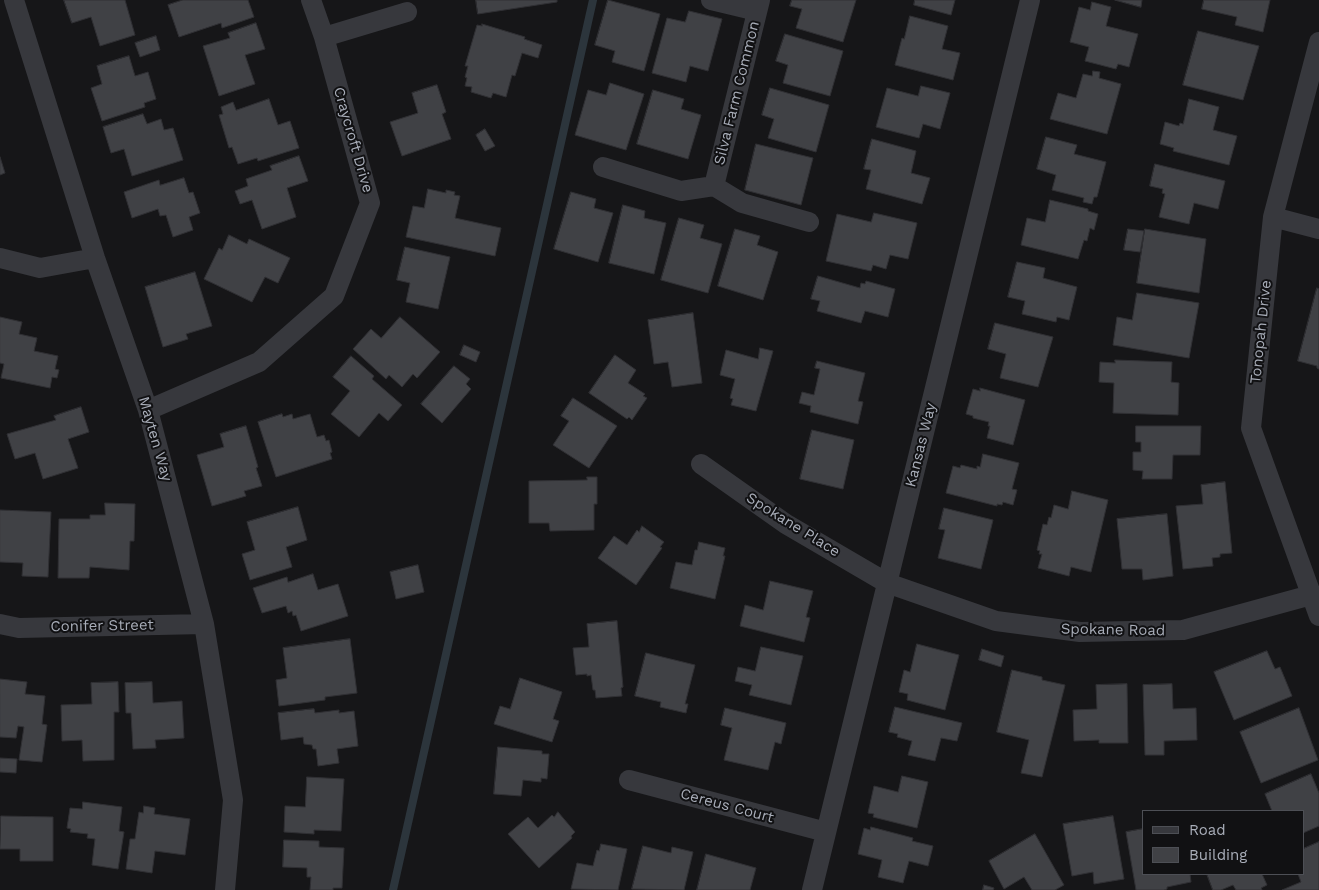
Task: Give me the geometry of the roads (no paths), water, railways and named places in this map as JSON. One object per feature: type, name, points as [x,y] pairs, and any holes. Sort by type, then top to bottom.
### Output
[{"type":"street","name":"Mayten Way","points":[[14,0],[95,258],[148,410],[204,624],[233,800],[225,890]]},
{"type":"street","name":"Craycroft Drive","points":[[148,410],[259,362],[334,296],[370,203],[324,36],[311,0]]},
{"type":"street","points":[[711,0],[759,6]]},
{"type":"street","name":"Kansas Way","points":[[812,890],[1030,0]]},
{"type":"street","name":"Silva Farm Common","points":[[714,186],[759,6]]},
{"type":"street","points":[[324,36],[407,12]]},
{"type":"street","name":"Tonopah Drive","points":[[1319,42],[1273,217],[1251,428],[1315,596],[1319,616]]},
{"type":"street","points":[[603,167],[681,191],[714,186],[742,203],[809,222]]},
{"type":"street","points":[[1273,217],[1319,229]]},
{"type":"street","points":[[0,258],[40,268],[95,258]]},
{"type":"street","name":"Spokane Place","points":[[701,464],[786,524],[887,583]]},
{"type":"street","name":"Spokane Road","points":[[887,583],[996,622],[1080,632],[1183,630],[1315,596]]},
{"type":"street","name":"Conifer Street","points":[[0,624],[19,628],[204,624]]},
{"type":"street","name":"Cereus Court","points":[[629,780],[826,832]]},
{"type":"waterway","points":[[393,890],[593,0]]}]
